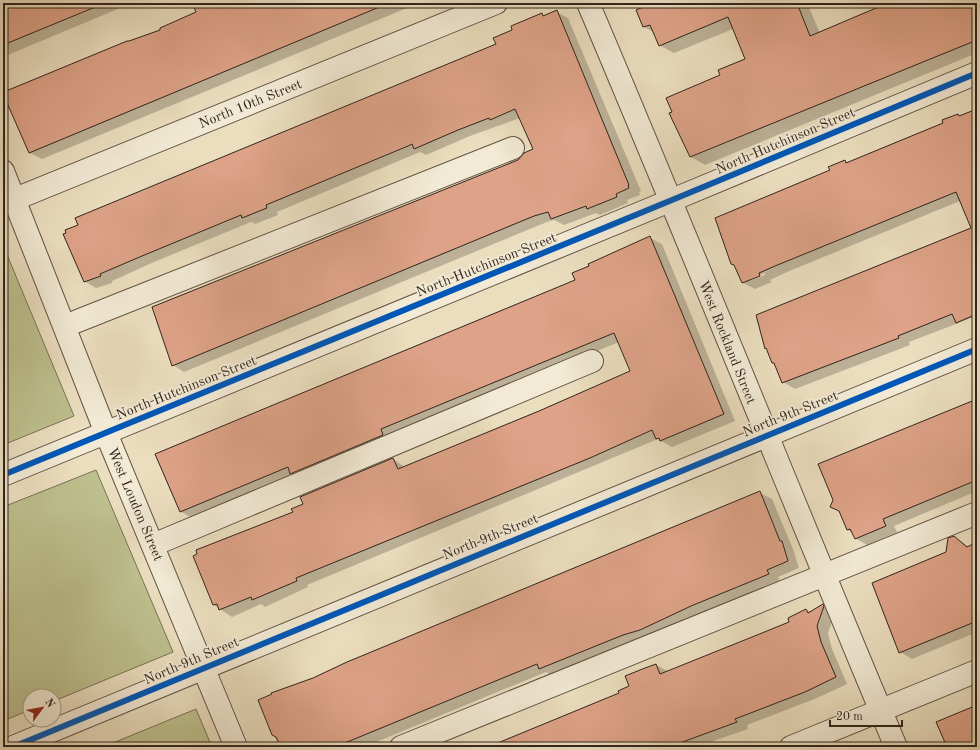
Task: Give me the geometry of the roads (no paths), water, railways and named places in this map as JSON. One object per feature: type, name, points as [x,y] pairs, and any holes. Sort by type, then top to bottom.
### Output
[{"type":"street","name":"North 10th Street","points":[[9,202],[496,3]]},
{"type":"street","name":"West Rockland Street","points":[[588,3],[672,200],[766,436],[826,576],[896,747]]},
{"type":"street","name":"North Hutchinson Street","points":[[3,475],[977,73]]},
{"type":"street","points":[[64,326],[513,148]]},
{"type":"street","name":"West Loudon Street","points":[[3,171],[9,202],[64,326],[106,433],[236,747]]},
{"type":"street","name":"North 9th Street","points":[[13,747],[977,349]]},
{"type":"street","points":[[153,545],[592,361]]},
{"type":"street","points":[[401,747],[826,576],[977,513]]},
{"type":"street","points":[[791,747],[977,671]]}]
